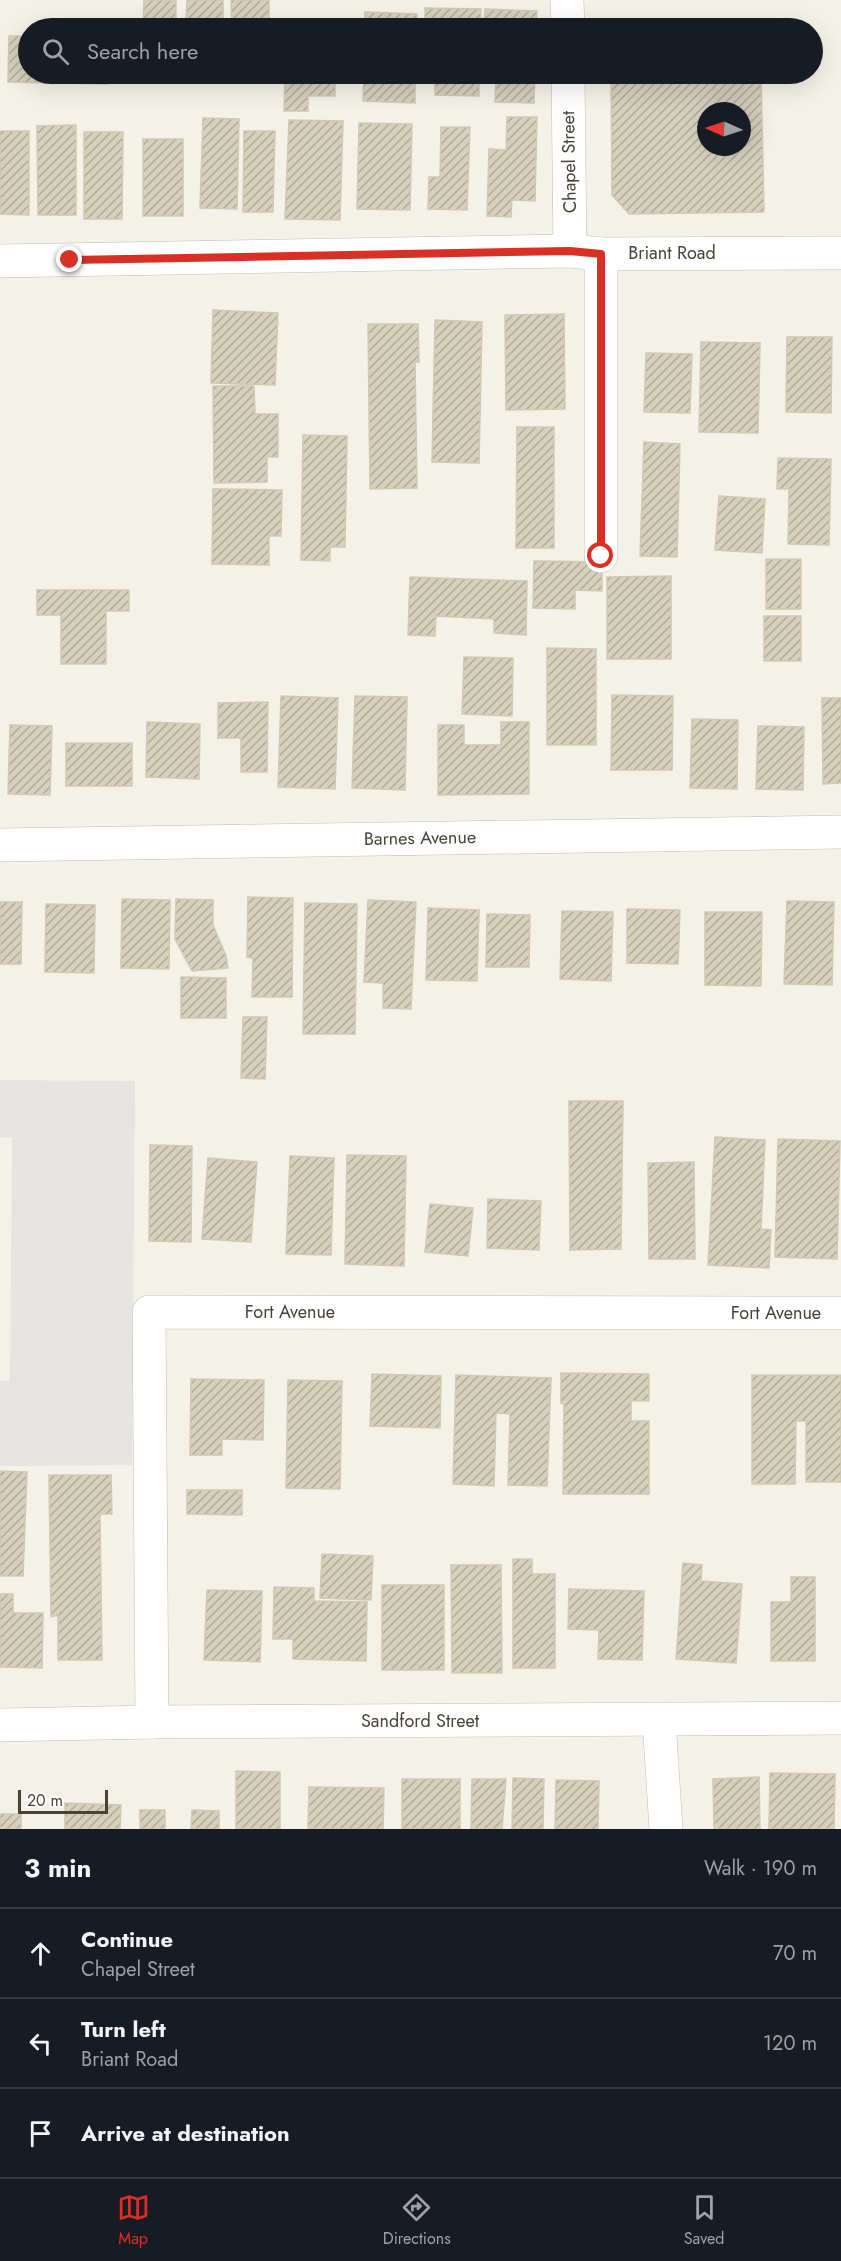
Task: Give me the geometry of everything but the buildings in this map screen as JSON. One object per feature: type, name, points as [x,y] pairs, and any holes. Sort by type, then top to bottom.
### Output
[{"type":"street","points":[[567,0],[567,18]]},
{"type":"street","name":"Chapel Street","points":[[569,84],[586,252],[601,556]]},
{"type":"street","name":"Briant Road","points":[[0,261],[586,252],[841,253]]},
{"type":"street","name":"Barnes Avenue","points":[[0,845],[841,832]]},
{"type":"street","name":"Fort Avenue","points":[[152,1722],[149,1312],[841,1313]]},
{"type":"street","name":"Sandford Street","points":[[0,1725],[841,1718]]},
{"type":"street","points":[[659,1720],[666,1829]]},
{"type":"shaded area","points":[[0,1080],[135,1081],[132,1465],[0,1466],[0,1381],[10,1381],[12,1138],[0,1137]]},
{"type":"route","points":[[70,260],[570,251],[601,254],[601,556]]}]
